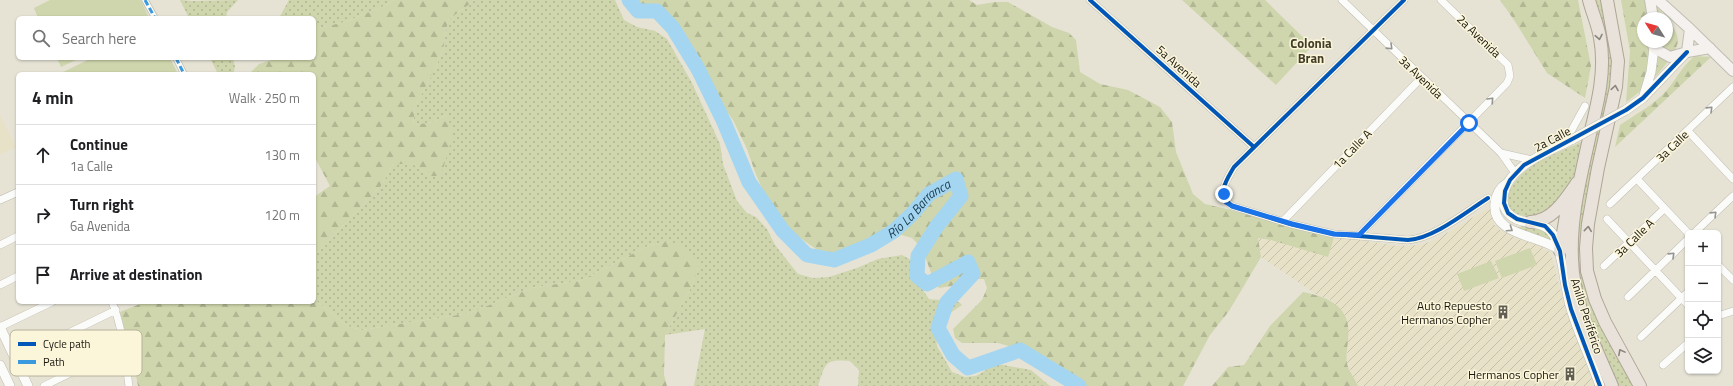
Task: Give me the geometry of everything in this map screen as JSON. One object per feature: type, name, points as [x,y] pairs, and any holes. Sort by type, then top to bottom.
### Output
[{"type":"highway","name":"Anillo Periférico","points":[[1588,0],[1600,38],[1602,64],[1601,89],[1574,208],[1572,228],[1572,261],[1582,314],[1612,386]]},
{"type":"highway","name":"Anillo Periférico","points":[[1607,0],[1618,61],[1616,87],[1598,168],[1588,224],[1586,248],[1587,271],[1595,299],[1605,322],[1640,386]]},
{"type":"highway","points":[[1530,222],[1542,220],[1555,210],[1566,198],[1580,177]]},
{"type":"highway","points":[[1560,251],[1566,211],[1580,177]]},
{"type":"main road","points":[[1650,0],[1652,12]]},
{"type":"main road","points":[[1658,0],[1733,71]]},
{"type":"main road","points":[[1687,52],[1690,29]]},
{"type":"main road","points":[[1657,48],[1670,57],[1674,57],[1687,52],[1710,48]]},
{"type":"street","points":[[146,0],[154,16]]},
{"type":"street","name":"5a Avenida","points":[[1090,0],[1254,147]]},
{"type":"street","name":"3a Avenida","points":[[1342,0],[1501,153],[1515,174]]},
{"type":"street","points":[[1404,0],[1234,168],[1224,186],[1226,202],[1232,206],[1334,234],[1359,235],[1396,240],[1418,240],[1431,234],[1488,198]]},
{"type":"street","name":"2a Avenida","points":[[1441,0],[1508,65],[1510,76],[1507,83],[1469,123]]},
{"type":"street","points":[[1643,98],[1651,72],[1653,48]]},
{"type":"street","name":"2a Calle","points":[[1560,251],[1546,242],[1516,233],[1499,220],[1495,211],[1495,202],[1501,187],[1532,160],[1626,110],[1643,98],[1687,52]]},
{"type":"street","points":[[177,60],[183,72]]},
{"type":"street","name":"1a Calle A","points":[[1283,221],[1422,77]]},
{"type":"street","name":"3a Calle","points":[[1610,204],[1733,87]]},
{"type":"street","points":[[1564,144],[1585,106]]},
{"type":"street","points":[[1359,235],[1469,123]]},
{"type":"street","points":[[1688,131],[1733,179]]},
{"type":"street","points":[[1501,153],[1532,160]]},
{"type":"street","points":[[1637,179],[1685,230]]},
{"type":"street","points":[[1508,182],[1504,196],[1506,210],[1517,219],[1541,225],[1549,229],[1553,234],[1560,251]]},
{"type":"street","points":[[0,200],[16,193]]},
{"type":"street","points":[[1697,230],[1733,196]]},
{"type":"street","name":"3a Calle A","points":[[1604,266],[1664,209]]},
{"type":"street","points":[[1607,219],[1685,302]]},
{"type":"street","points":[[0,245],[16,237]]},
{"type":"street","points":[[1628,297],[1685,242]]},
{"type":"street","name":"Anillo Periférico","points":[[1560,251],[1565,285],[1571,309],[1600,386]]},
{"type":"street","points":[[1719,266],[1733,280]]},
{"type":"street","points":[[0,285],[16,277]]},
{"type":"street","points":[[1641,337],[1685,295]]},
{"type":"street","points":[[10,348],[0,327],[48,304]]},
{"type":"street","points":[[113,304],[116,310],[120,330]]},
{"type":"street","points":[[75,330],[116,310]]},
{"type":"street","points":[[1721,315],[1733,311]]},
{"type":"street","points":[[1664,365],[1685,346]]},
{"type":"street","points":[[0,365],[10,386]]},
{"type":"street","points":[[23,376],[28,386]]},
{"type":"street","points":[[44,386],[64,376]]},
{"type":"street","points":[[127,376],[129,386]]},
{"type":"shaded area","points":[[0,115],[16,147],[0,155]]},
{"type":"shaded area","points":[[1492,206],[1494,224],[1499,229],[1515,238],[1539,245],[1551,253],[1562,296],[1596,386],[1358,386],[1347,364],[1348,327],[1331,300],[1317,295],[1261,257],[1258,238],[1271,240],[1328,256],[1335,234],[1354,239],[1397,246],[1420,245],[1435,240]]},
{"type":"green space","points":[[50,0],[141,0],[148,16],[37,16],[34,8]]},
{"type":"green space","points":[[180,0],[238,0],[227,12],[226,16],[188,16]]},
{"type":"green space","points":[[289,0],[394,0],[384,6],[345,22],[316,29],[316,16],[280,16]]},
{"type":"green space","points":[[394,0],[475,0],[448,20],[443,50],[434,71],[415,106],[413,125],[433,122],[447,115],[453,134],[441,176],[429,176],[413,164],[393,164],[381,186],[316,254],[316,196],[330,186],[316,160],[316,72],[251,72],[259,64],[272,60],[316,60],[316,29],[345,22],[384,6]]},
{"type":"green space","points":[[475,0],[615,0],[624,20],[637,27],[655,31],[667,39],[692,83],[720,144],[723,164],[737,201],[747,213],[756,217],[767,229],[775,245],[798,274],[813,278],[829,277],[857,268],[878,259],[902,255],[911,260],[918,283],[929,299],[952,300],[962,305],[944,317],[936,331],[937,346],[952,372],[965,377],[976,376],[986,370],[992,363],[1031,370],[1050,386],[858,386],[859,370],[850,361],[835,361],[827,364],[818,386],[694,386],[705,329],[665,335],[693,284],[699,264],[670,241],[650,245],[582,280],[531,288],[470,313],[362,330],[347,326],[316,301],[316,254],[381,186],[393,164],[413,164],[429,176],[447,115],[433,122],[413,125],[415,106],[434,71],[443,50],[448,20]]},
{"type":"green space","points":[[638,0],[969,0],[977,5],[995,2],[1008,2],[1052,27],[1069,33],[1076,40],[1080,72],[1100,84],[1128,90],[1160,107],[1172,122],[1176,152],[1193,194],[1205,204],[1335,234],[1328,257],[1271,240],[1258,238],[1261,257],[1229,311],[1210,335],[1183,386],[1076,386],[1012,347],[998,343],[962,343],[955,338],[953,329],[982,300],[987,288],[984,279],[968,279],[957,285],[939,288],[934,281],[922,248],[912,238],[898,234],[855,250],[823,254],[796,235],[768,203],[747,149],[733,120],[717,98],[689,50],[686,42],[672,21],[648,13]]},
{"type":"green space","points":[[1182,0],[1265,0],[1312,46],[1276,85]]},
{"type":"green space","points":[[1500,0],[1578,0],[1591,66],[1585,98],[1547,73]]},
{"type":"green space","points":[[1593,0],[1604,0],[1613,61],[1611,89],[1584,206],[1579,260],[1587,294],[1635,386],[1618,386],[1591,325],[1581,296],[1575,260],[1579,207],[1605,90]]},
{"type":"green space","points":[[1621,0],[1651,0],[1661,12],[1637,12],[1637,48],[1673,48],[1673,27],[1678,41],[1676,48],[1665,66],[1649,83],[1626,102],[1630,51]]},
{"type":"green space","points":[[1695,56],[1711,57],[1615,147],[1620,125],[1651,105],[1662,95],[1687,63]]},
{"type":"green space","points":[[58,60],[76,60],[61,67]]},
{"type":"green space","points":[[88,60],[171,60],[177,72],[63,72]]},
{"type":"green space","points":[[211,60],[233,60],[235,67],[234,72],[217,72]]},
{"type":"green space","points":[[1581,142],[1575,176],[1565,193],[1555,205],[1544,213],[1534,216],[1519,215],[1511,209],[1508,200],[1509,192],[1513,184],[1521,175],[1530,167],[1544,159]]},
{"type":"green space","points":[[1527,225],[1546,232],[1554,242],[1514,227]]},
{"type":"green space","points":[[670,241],[685,248],[699,264],[693,284],[665,335],[664,375],[667,386],[138,386],[136,376],[142,376],[142,330],[125,330],[120,312],[140,304],[316,304],[316,301],[347,326],[362,330],[470,313],[531,288],[582,280],[650,245]]},
{"type":"green space","points":[[1530,248],[1537,265],[1502,278],[1495,261]]},
{"type":"green space","points":[[1491,261],[1499,278],[1464,291],[1457,274]]},
{"type":"green space","points":[[1303,292],[1325,298],[1338,306],[1343,312],[1348,326],[1347,364],[1358,386],[1212,386],[1228,367],[1244,365],[1270,326]]},
{"type":"waterway","name":"Río La Barranca","points":[[629,0],[638,11],[657,11],[673,28],[698,69],[724,122],[749,182],[783,231],[807,255],[834,260],[871,245],[894,231],[913,213],[929,194],[956,179],[961,196],[937,226],[918,256],[917,276],[927,284],[968,262],[973,274],[947,302],[938,328],[953,355],[968,368],[1020,350],[1079,386]]},
{"type":"marked path","points":[[145,0],[154,16]]},
{"type":"marked path","points":[[177,60],[183,72]]},
{"type":"cycle path","points":[[1090,0],[1254,147]]},
{"type":"cycle path","points":[[1404,0],[1234,167],[1224,187],[1224,197],[1232,206],[1291,224],[1334,234],[1408,240],[1428,235],[1438,230],[1488,198]]},
{"type":"cycle path","points":[[1600,386],[1571,309],[1565,285],[1560,251],[1553,235],[1545,226],[1517,219],[1508,213],[1504,203],[1505,191],[1510,180],[1524,165],[1626,110],[1643,98],[1687,52]]},
{"type":"place","name":"Auto Repuesto Hermanos Copher","points":[[1503,312]]},
{"type":"place","name":"Hermanos Copher","points":[[1570,374]]},
{"type":"district","name":"Colonia Bran","points":[[1311,50]]},
{"type":"route","points":[[1224,194],[1226,202],[1232,206],[1292,224],[1334,234],[1359,235],[1469,123]]}]
